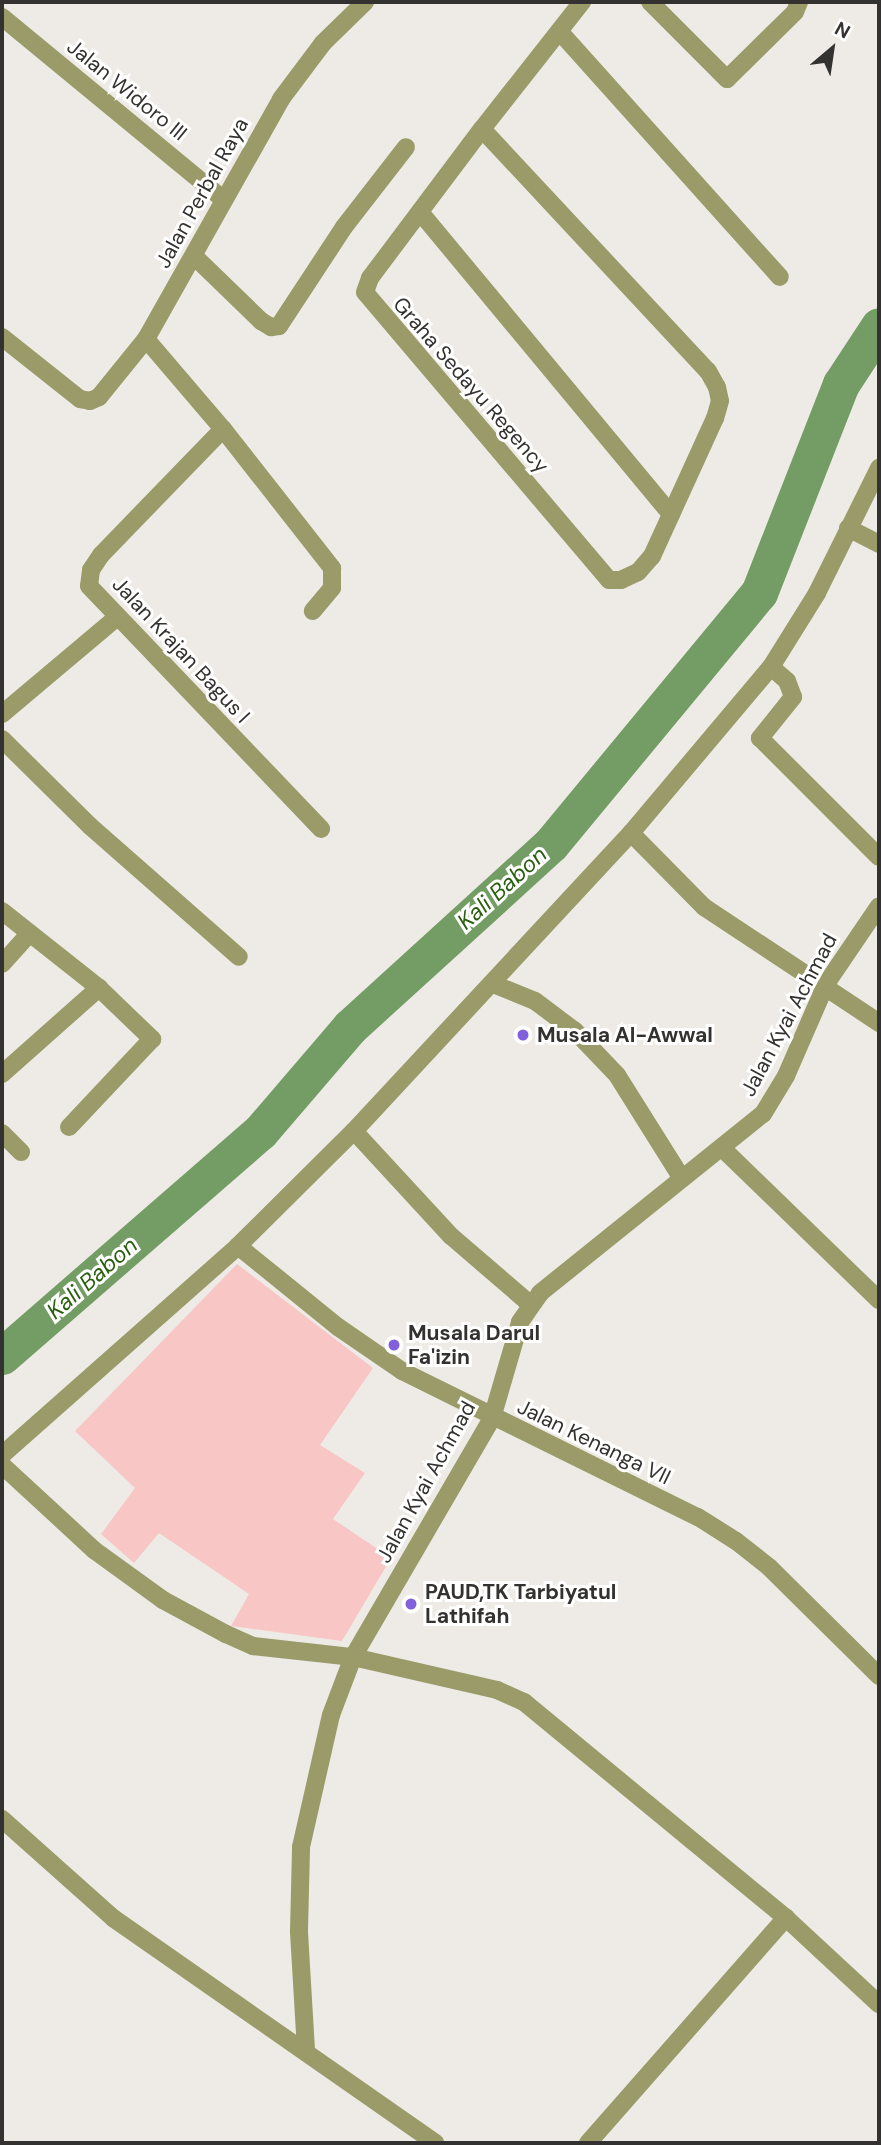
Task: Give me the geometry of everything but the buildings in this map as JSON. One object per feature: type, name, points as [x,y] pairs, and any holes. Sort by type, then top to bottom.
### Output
[{"type":"street","name":"Jalan Perbal Raya","points":[[2,337],[80,399],[90,401],[99,397],[146,340],[194,257],[223,198],[302,69],[365,2]]},
{"type":"street","name":"Graha Sedayu Regency","points":[[582,2],[370,278],[365,292],[371,303],[609,580],[621,580],[638,572],[652,556],[671,514]]},
{"type":"street","points":[[650,2],[727,79],[795,12],[799,2]]},
{"type":"street","name":"Jalan Widoro III","points":[[2,17],[223,198]]},
{"type":"street","points":[[560,32],[780,277]]},
{"type":"street","points":[[420,212],[671,514],[715,418],[720,401],[717,387],[708,371],[482,129]]},
{"type":"street","points":[[194,257],[261,321],[271,327],[279,326],[344,228],[406,147]]},
{"type":"street","points":[[146,340],[223,429],[332,568],[332,588],[313,611]]},
{"type":"street","name":"Jalan Krajan Bagus I","points":[[223,429],[91,570],[89,586],[321,829]]},
{"type":"street","points":[[2,1455],[239,1246],[354,1131],[631,833],[771,667],[879,468]]},
{"type":"street","points":[[848,528],[879,544]]},
{"type":"street","points":[[2,714],[117,618]]},
{"type":"street","points":[[771,667],[787,681],[793,697],[760,738],[879,857]]},
{"type":"street","points":[[2,738],[90,826],[239,957]]},
{"type":"street","points":[[631,833],[704,907],[826,984],[879,1023]]},
{"type":"street","name":"Jalan Kyai Achmad","points":[[306,2050],[298,1920],[301,1847],[331,1715],[353,1657],[492,1418],[520,1322],[530,1304],[681,1177],[723,1149],[763,1114],[786,1076],[826,984],[879,905]]},
{"type":"street","points":[[2,911],[99,988],[149,1033],[152,1044],[69,1127]]},
{"type":"street","points":[[2,964],[29,934]]},
{"type":"street","points":[[493,984],[535,1001],[575,1031],[617,1075],[681,1177]]},
{"type":"street","points":[[2,1074],[99,988]]},
{"type":"street","points":[[354,1131],[451,1236],[530,1304]]},
{"type":"street","points":[[2,1133],[21,1152]]},
{"type":"street","points":[[723,1149],[879,1300]]},
{"type":"street","name":"Jalan Kenanga VII","points":[[239,1246],[338,1327],[391,1364],[492,1418],[698,1517],[736,1541],[769,1567],[879,1676]]},
{"type":"street","points":[[2,1465],[94,1550],[163,1600],[253,1646],[353,1657],[497,1690],[524,1702],[786,1918],[879,2004]]},
{"type":"street","points":[[2,1819],[113,1919],[199,1982],[306,2050],[435,2143]]},
{"type":"street","points":[[588,2143],[786,1918]]},
{"type":"shaded area","points":[[237,1264],[373,1368],[320,1445],[365,1473],[333,1519],[391,1558],[342,1641],[231,1626],[249,1594],[159,1533],[134,1563],[101,1534],[135,1488],[75,1431]]},
{"type":"waterway","name":"Kali Babon","points":[[2,1356],[260,1132],[350,1027],[551,844],[759,593],[841,384],[879,326]]},
{"type":"place","name":"Musala Al-Awwal","points":[[523,1035]]},
{"type":"place","name":"Musala Darul Fa'izin","points":[[394,1345]]},
{"type":"place","name":"PAUD,TK Tarbiyatul Lathifah","points":[[411,1604]]}]
